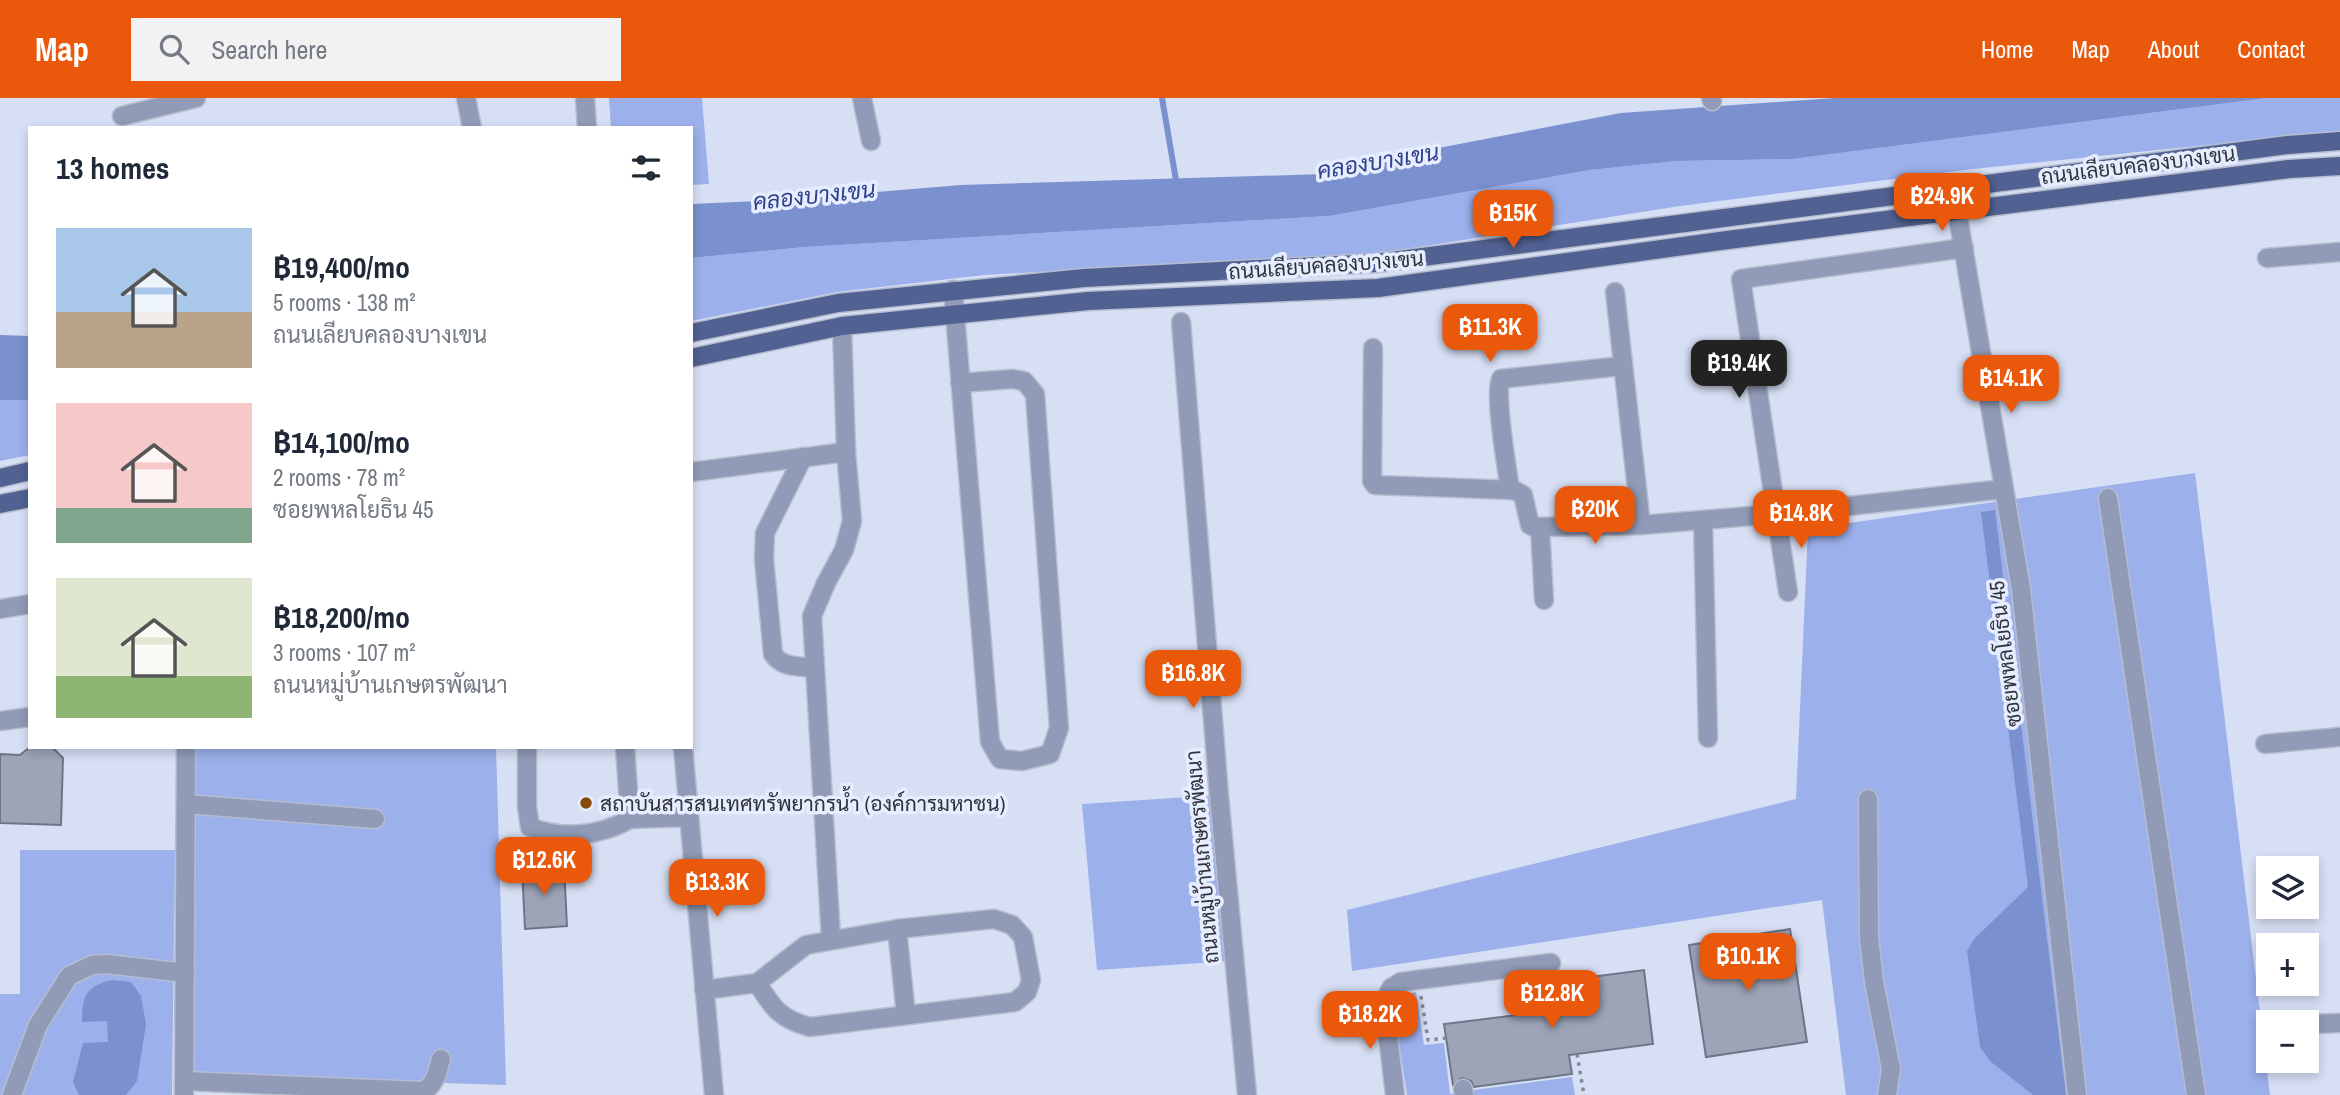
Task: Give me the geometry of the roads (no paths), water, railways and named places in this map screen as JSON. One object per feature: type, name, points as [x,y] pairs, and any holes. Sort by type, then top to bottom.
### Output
[{"type":"main road","name":"ถนนเลียบคลองบางเขน","points":[[693,333],[838,303],[1084,278],[1376,263],[1953,187],[2288,145],[2340,141]]},
{"type":"main road","name":"ถนนเลียบคลองบางเขน","points":[[693,358],[842,326],[1088,301],[1378,288],[1957,211],[2289,169],[2340,166]]},
{"type":"main road","points":[[0,478],[28,471]]},
{"type":"main road","points":[[0,504],[28,498]]},
{"type":"street","points":[[122,116],[196,98]]},
{"type":"street","points":[[466,98],[472,126]]},
{"type":"street","points":[[585,98],[587,126]]},
{"type":"street","points":[[862,98],[871,141]]},
{"type":"street","name":"ซอยพหลโยธิน 45","points":[[1953,187],[2021,589],[2077,1095]]},
{"type":"street","points":[[1788,592],[1741,279],[1964,248]]},
{"type":"street","points":[[2267,258],[2340,252]]},
{"type":"street","points":[[953,290],[956,314],[960,383],[990,742],[1000,759],[1022,761],[1050,754],[1059,728],[1035,394],[1024,381],[1012,379],[960,383]]},
{"type":"street","points":[[1615,292],[1641,525]]},
{"type":"street","name":"ถนนหมู่บ้านเกษตรพัฒนา","points":[[1181,322],[1219,795],[1247,1095]]},
{"type":"street","points":[[831,939],[812,615],[844,550],[852,521],[846,452],[842,326]]},
{"type":"street","points":[[1373,348],[1372,481],[1375,485],[1510,490],[1523,495],[1530,525],[1540,528],[1641,525],[1776,514],[2004,489]]},
{"type":"street","points":[[1510,490],[1500,400],[1499,383],[1502,379],[1622,366]]},
{"type":"street","points":[[693,472],[846,452]]},
{"type":"street","points":[[803,457],[765,533],[764,559],[773,654],[778,661],[787,665],[814,668]]},
{"type":"street","points":[[2108,498],[2196,1095]]},
{"type":"street","points":[[1703,520],[1708,738]]},
{"type":"street","points":[[1540,528],[1544,600]]},
{"type":"street","points":[[0,609],[28,604]]},
{"type":"street","points":[[0,721],[28,717]]},
{"type":"street","points":[[2265,744],[2340,737]]},
{"type":"street","points":[[186,749],[184,1088],[423,1091],[431,1088],[435,1082],[441,1059]]},
{"type":"street","points":[[527,749],[530,827],[547,834],[595,834],[630,819],[689,817]]},
{"type":"street","points":[[625,749],[630,819]]},
{"type":"street","points":[[683,749],[714,1095]]},
{"type":"street","points":[[1868,799],[1869,937],[1874,982],[1891,1069],[1887,1095]]},
{"type":"street","points":[[186,804],[375,820]]},
{"type":"street","points":[[704,990],[757,983],[806,944],[897,929],[994,919],[1012,925],[1023,937],[1031,980],[1027,992],[1014,1002],[810,1027],[789,1021],[770,1003],[757,983]]},
{"type":"street","points":[[897,929],[905,1015]]},
{"type":"street","points":[[1395,1095],[1384,1003],[1391,988],[1396,984],[1418,980],[1551,963]]},
{"type":"street","points":[[12,1095],[38,1025],[69,976],[92,965],[107,964],[185,973]]},
{"type":"street","points":[[2319,1024],[2340,1023]]},
{"type":"waterway","points":[[1162,98],[1177,186]]},
{"type":"place","name":"สถาบันสารสนเทศทรัพยากรน้ำ (องค์การมหาชน)","points":[[586,803]]},
{"type":"water label","name":"คลองบางเขน","points":[[1378,161]]},
{"type":"water label","name":"คลองบางเขน","points":[[814,195]]}]
